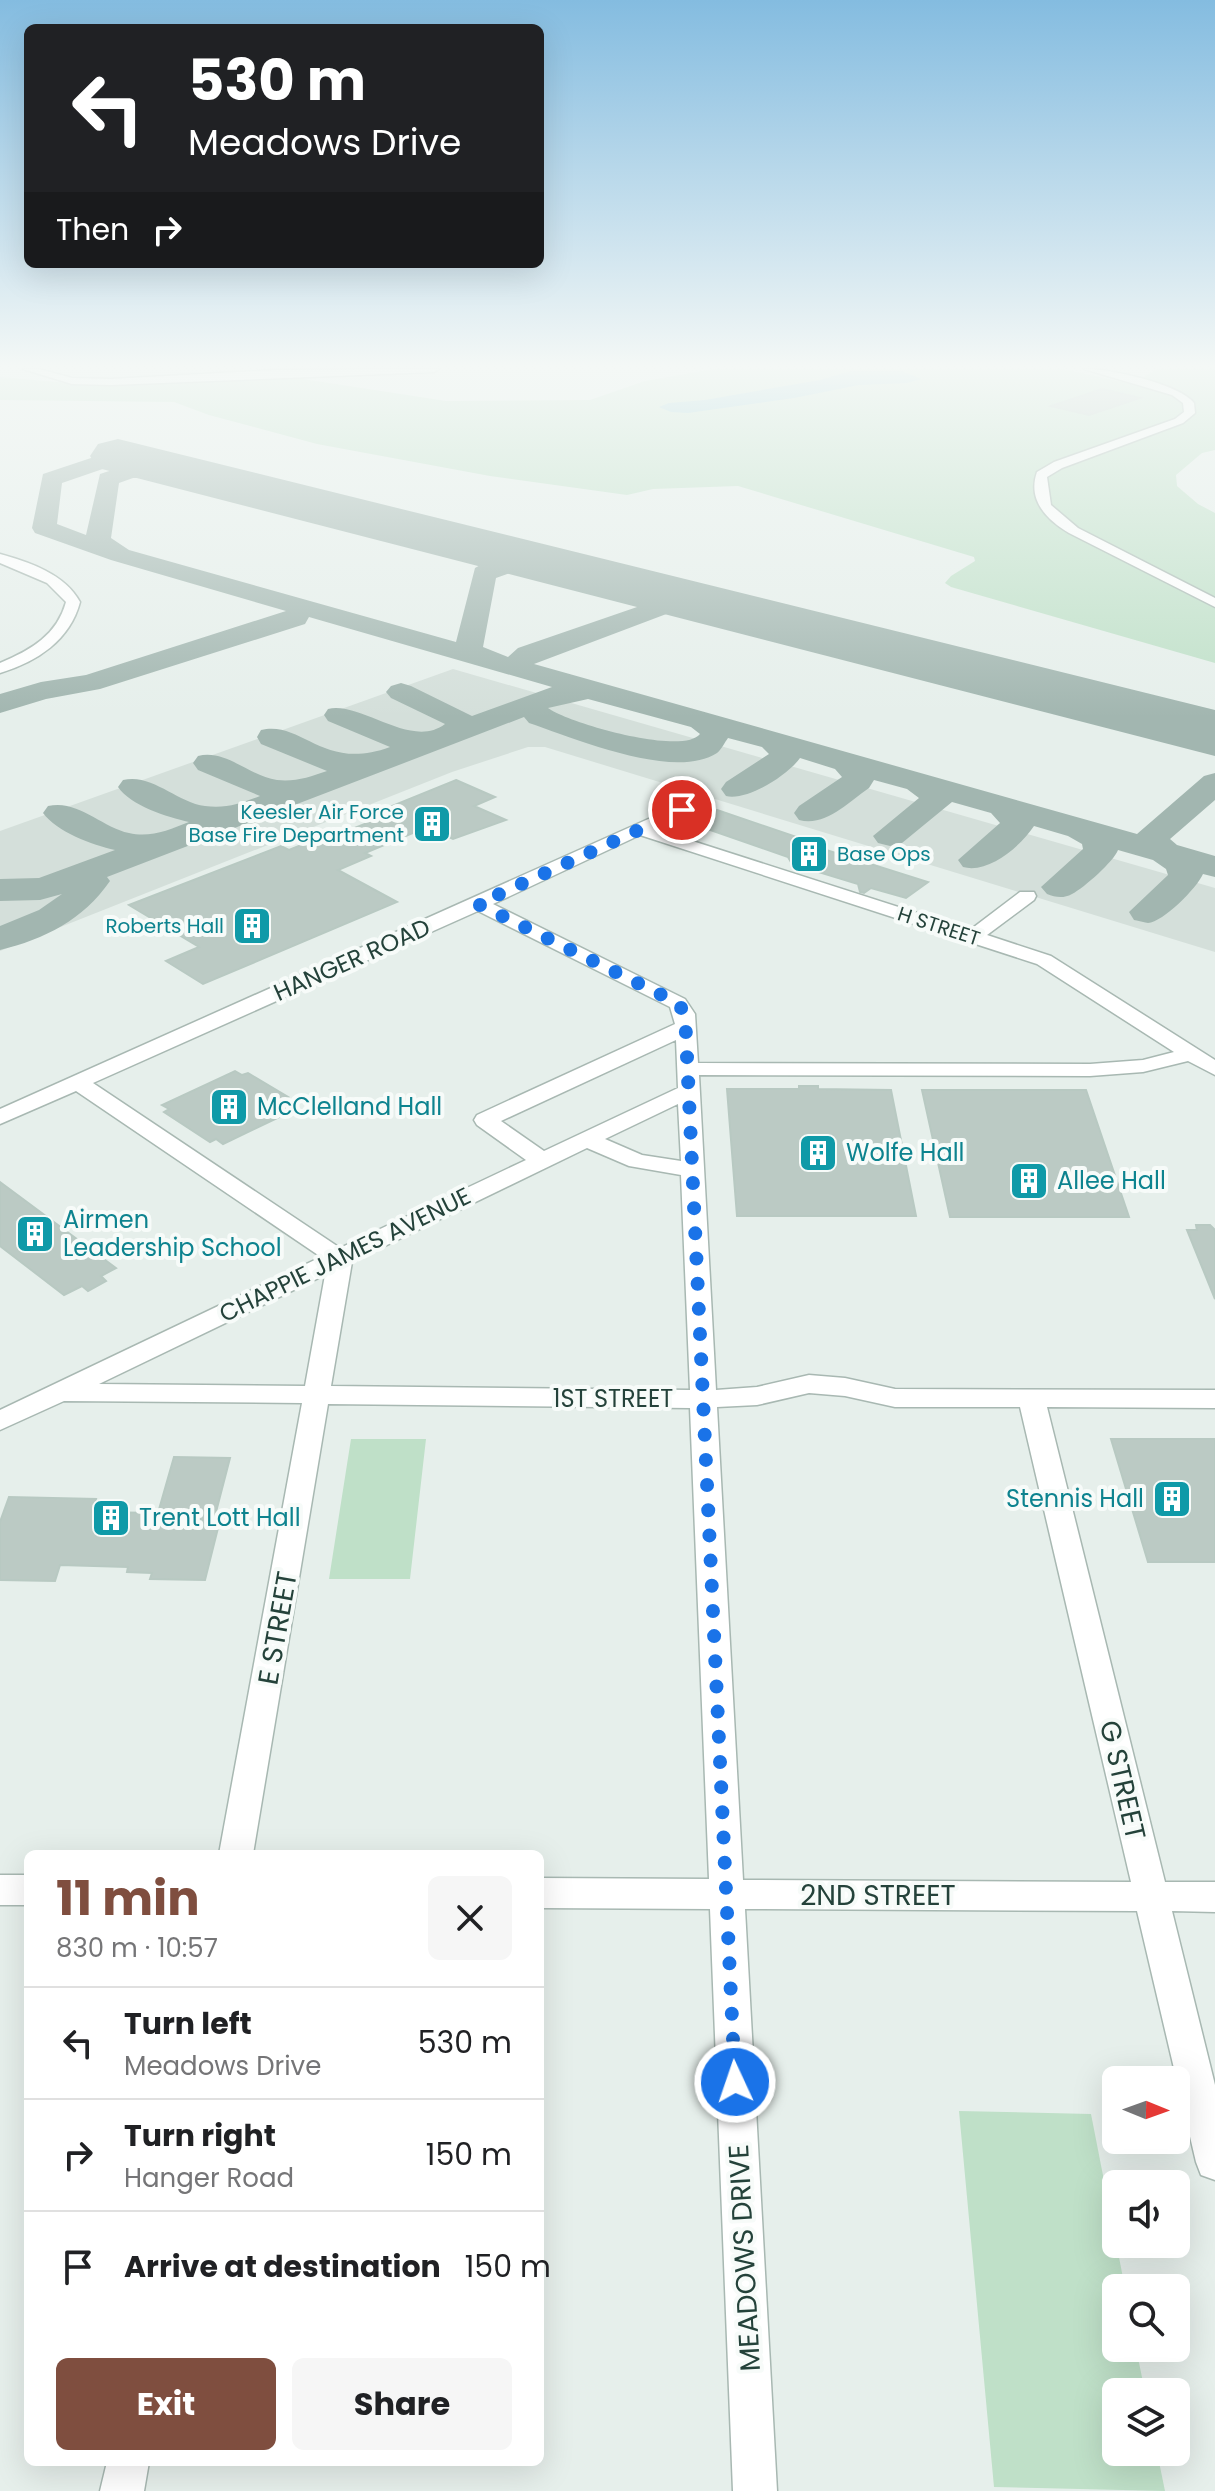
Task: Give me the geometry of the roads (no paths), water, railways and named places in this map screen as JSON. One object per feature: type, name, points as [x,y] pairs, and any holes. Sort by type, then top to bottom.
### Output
[{"type":"street","points":[[1039,485],[1044,507],[1066,527],[1215,603]]},
{"type":"street","points":[[0,558],[64,589],[71,595],[72,610],[54,638],[45,646],[0,668]]},
{"type":"street","points":[[0,570],[17,566]]},
{"type":"street","name":"HANGER ROAD","points":[[0,1117],[478,904],[702,800]]},
{"type":"street","name":"H STREET","points":[[641,830],[1044,960],[1215,1069]]},
{"type":"street","points":[[973,937],[1027,896]]},
{"type":"street","points":[[478,904],[678,1003],[685,1014],[686,1027],[485,1120],[541,1160]]},
{"type":"street","name":"MEADOWS DRIVE","points":[[686,1027],[755,2491]]},
{"type":"street","points":[[689,1079],[1090,1070],[1143,1066],[1192,1054]]},
{"type":"street","name":"CHAPPIE JAMES AVENUE","points":[[0,1421],[587,1138],[689,1079]]},
{"type":"street","points":[[77,1082],[340,1259]]},
{"type":"street","points":[[587,1138],[623,1159],[692,1169]]},
{"type":"street","name":"E STREET","points":[[237,1850],[340,1259]]},
{"type":"street","name":"1ST STREET","points":[[56,1392],[702,1399],[757,1396],[809,1384],[845,1387],[895,1398],[1215,1399]]},
{"type":"street","name":"G STREET","points":[[1031,1397],[1215,2162]]},
{"type":"street","points":[[0,1890],[24,1890]]},
{"type":"street","name":"2ND STREET","points":[[544,1893],[1215,1897]]},
{"type":"street","points":[[122,2491],[127,2466]]},
{"type":"place","name":"Keesler Air Force Base Fire Department","points":[[432,824]]},
{"type":"place","name":"Base Ops","points":[[809,854]]},
{"type":"place","name":"Roberts Hall","points":[[252,926]]},
{"type":"place","name":"McClelland Hall","points":[[229,1107]]},
{"type":"place","name":"Wolfe Hall","points":[[818,1153]]},
{"type":"place","name":"Allee Hall","points":[[1029,1181]]},
{"type":"place","name":"Airmen Leadership School","points":[[35,1234]]},
{"type":"place","name":"Stennis Hall","points":[[1172,1499]]},
{"type":"place","name":"Trent Lott Hall","points":[[111,1518]]}]
